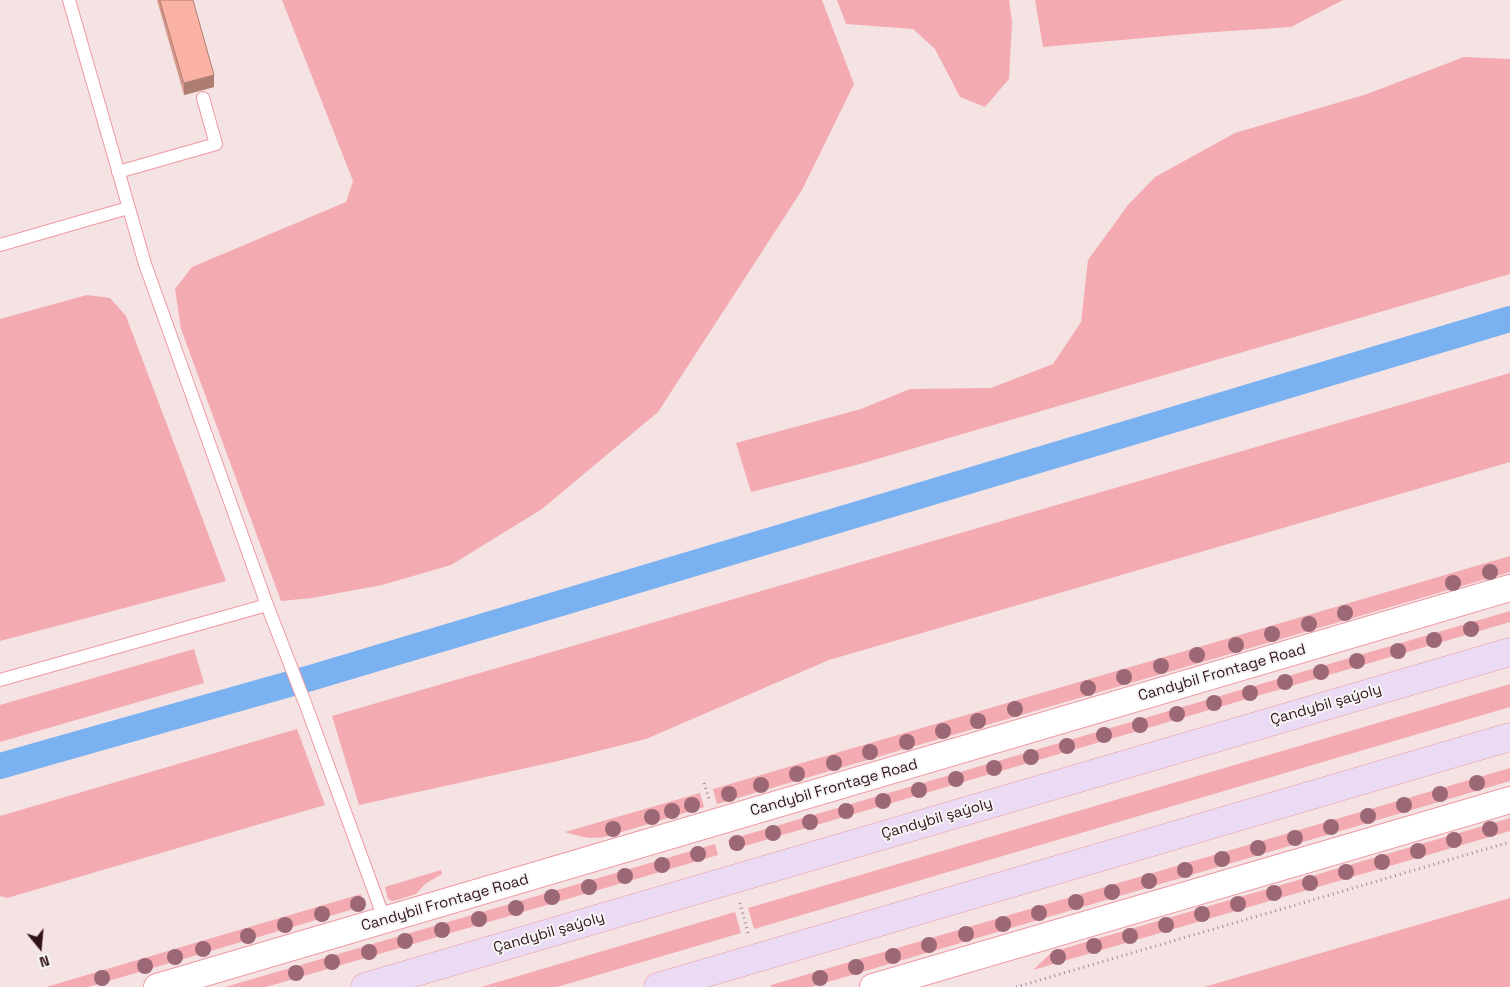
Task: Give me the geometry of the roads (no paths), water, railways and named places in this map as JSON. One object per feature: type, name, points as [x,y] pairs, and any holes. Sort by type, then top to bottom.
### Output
[{"type":"main road","name":"Çandybil şaýoly","points":[[365,987],[1510,652]]},
{"type":"main road","points":[[658,987],[1510,737]]},
{"type":"street","name":"Candybil Frontage Road","points":[[157,987],[1510,588]]},
{"type":"street","points":[[873,987],[1510,800]]},
{"type":"lane","points":[[69,0],[145,264],[267,605],[385,920]]},
{"type":"lane","points":[[118,172],[216,144],[203,98]]},
{"type":"lane","points":[[0,246],[128,208]]},
{"type":"lane","points":[[0,680],[267,605]]},
{"type":"waterway","points":[[0,766],[314,677],[1510,319]]}]
